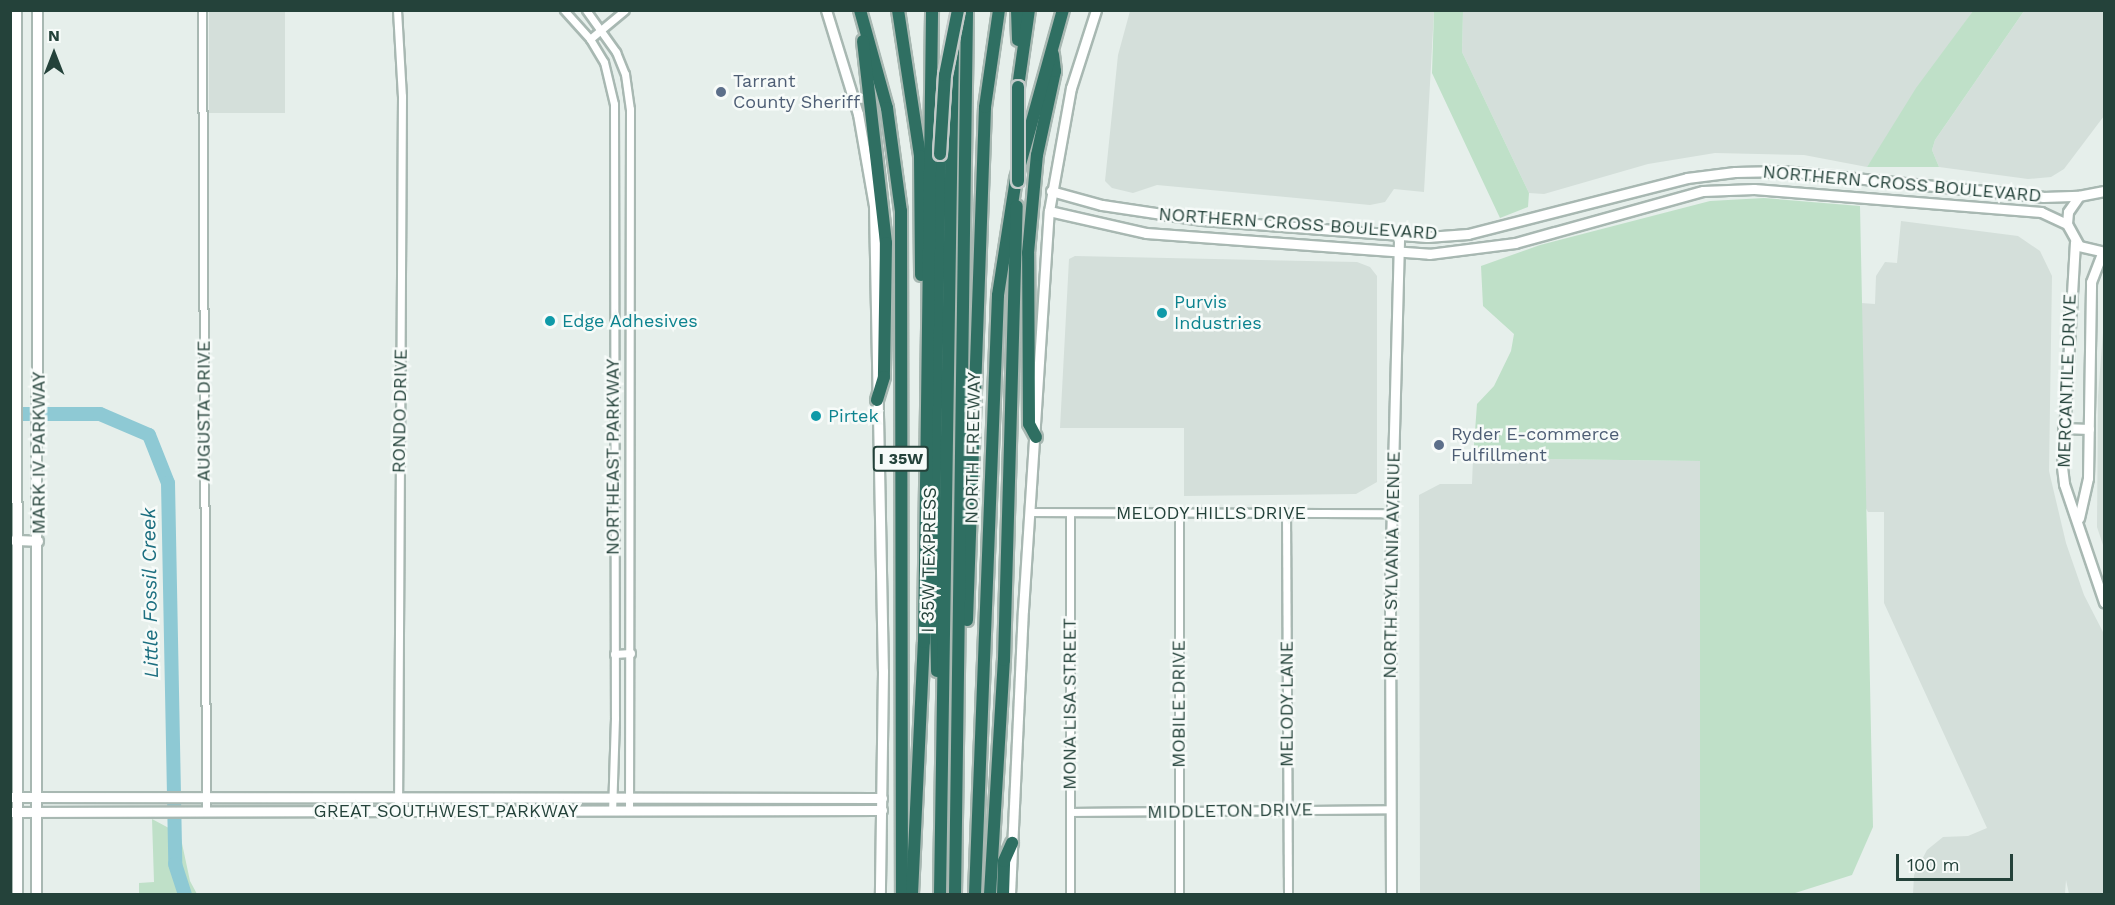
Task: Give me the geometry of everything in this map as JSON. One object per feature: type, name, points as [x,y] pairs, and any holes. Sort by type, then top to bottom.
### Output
[{"type":"highway","name":"I 35W","points":[[860,10],[887,108],[901,212],[902,894]]},
{"type":"highway","points":[[898,10],[920,156],[922,336],[927,355]]},
{"type":"highway","points":[[912,894],[923,653],[932,10]]},
{"type":"highway","name":"I 35W TEXPRESS","points":[[940,894],[952,10]]},
{"type":"highway","points":[[941,834],[936,822],[934,533],[940,154],[945,75],[958,10]]},
{"type":"highway","name":"I 35W TEXPRESS","points":[[955,894],[967,10]]},
{"type":"highway","points":[[958,671],[965,647],[972,541],[978,271],[985,107],[999,10]]},
{"type":"highway","points":[[990,894],[1004,660],[1015,376],[1017,10]]},
{"type":"highway","points":[[1018,87],[1029,10]]},
{"type":"highway","name":"NORTH FREEWAY","points":[[975,894],[998,295],[1016,179],[1063,10]]},
{"type":"highway","points":[[865,28],[863,46],[881,176],[886,243],[884,378],[877,400]]},
{"type":"highway","points":[[1036,436],[1029,424],[1028,253],[1037,155],[1055,71],[1052,46]]},
{"type":"highway","points":[[1002,894],[1004,861],[1012,843]]},
{"type":"street","name":"MARK IV PARKWAY","points":[[16,10],[13,812],[17,894]]},
{"type":"street","name":"MARK IV PARKWAY","points":[[36,894],[39,436],[37,10]]},
{"type":"street","name":"AUGUSTA DRIVE","points":[[202,10],[202,812]]},
{"type":"street","name":"RONDO DRIVE","points":[[397,10],[402,96],[398,812]]},
{"type":"street","name":"NORTHEAST PARKWAY","points":[[564,10],[590,39],[604,62],[614,104],[612,811]]},
{"type":"street","name":"NORTHEAST PARKWAY","points":[[586,10],[616,52],[628,86],[631,653],[629,811]]},
{"type":"street","points":[[590,39],[625,10]]},
{"type":"street","points":[[826,10],[858,114],[870,181],[877,400],[882,798],[880,894]]},
{"type":"street","points":[[1010,894],[1030,512],[1049,211],[1071,88],[1096,10]]},
{"type":"street","points":[[1751,172],[1754,189]]},
{"type":"street","name":"NORTHERN CROSS BOULEVARD","points":[[1051,191],[1138,212],[1242,223],[1399,235],[1468,234],[1687,178],[1751,172],[2043,197],[2079,196],[2102,189]]},
{"type":"street","points":[[1914,204],[1918,185]]},
{"type":"street","name":"NORTHERN CROSS BOULEVARD","points":[[1049,211],[1146,233],[1429,254],[1492,248],[1703,191],[1754,189],[1914,204],[2041,212],[2067,224]]},
{"type":"street","points":[[2079,196],[2068,212],[2067,224],[2074,242],[2084,249],[2103,252]]},
{"type":"street","points":[[613,224],[629,222]]},
{"type":"street","points":[[1239,240],[1242,223]]},
{"type":"street","name":"NORTH SYLVANIA AVENUE","points":[[1392,894],[1391,513],[1399,235]]},
{"type":"street","name":"MERCANTILE DRIVE","points":[[2074,242],[2063,428],[2064,484],[2079,518],[2104,602]]},
{"type":"street","name":"MERCANTILE DRIVE","points":[[2079,518],[2088,478],[2091,282],[2103,252]]},
{"type":"street","points":[[613,377],[629,378]]},
{"type":"street","points":[[2063,428],[2089,429]]},
{"type":"street","name":"MELODY HILLS DRIVE","points":[[1030,512],[1391,513]]},
{"type":"street","name":"MONA LISA STREET","points":[[1070,513],[1070,894]]},
{"type":"street","name":"MOBILE DRIVE","points":[[1179,513],[1179,894]]},
{"type":"street","name":"MELODY LANE","points":[[1286,513],[1288,894]]},
{"type":"street","points":[[14,540],[38,541]]},
{"type":"street","points":[[614,654],[631,653]]},
{"type":"street","name":"GREAT SOUTHWEST PARKWAY","points":[[13,797],[882,798]]},
{"type":"street","name":"MIDDLETON DRIVE","points":[[1070,813],[1391,809]]},
{"type":"street","name":"GREAT SOUTHWEST PARKWAY","points":[[13,812],[882,810]]},
{"type":"shaded area","points":[[209,11],[285,11],[285,113],[209,113]]},
{"type":"shaded area","points":[[1130,11],[1434,11],[1424,192],[1394,189],[1385,202],[1370,205],[1157,185],[1133,193],[1112,188],[1105,181],[1118,55]]},
{"type":"shaded area","points":[[1463,11],[1973,11],[1867,167],[1804,155],[1715,153],[1648,164],[1544,194],[1529,193],[1462,52]]},
{"type":"shaded area","points":[[2024,11],[2104,11],[2104,116],[2064,169],[2051,177],[2028,179],[1939,167],[1932,150],[1935,140]]},
{"type":"shaded area","points":[[1901,221],[2018,236],[2040,251],[2052,276],[2049,471],[2066,543],[2084,595],[2104,634],[2104,894],[2069,894],[2066,880],[2065,894],[1913,894],[1914,875],[1927,850],[1943,837],[1968,836],[1987,828],[1884,603],[1884,512],[1868,512],[1863,503],[1861,303],[1875,304],[1876,276],[1885,262],[1897,263]]},
{"type":"shaded area","points":[[1075,256],[1357,262],[1370,267],[1377,276],[1377,482],[1356,494],[1184,496],[1184,428],[1060,428],[1069,259]]},
{"type":"shaded area","points":[[2104,320],[2104,548],[2097,527],[2098,396]]},
{"type":"shaded area","points":[[1473,458],[1700,461],[1700,894],[1420,894],[1419,495],[1440,484],[1472,484]]},
{"type":"green space","points":[[1434,11],[1463,11],[1462,52],[1529,193],[1528,207],[1500,218],[1432,73]]},
{"type":"green space","points":[[1973,11],[2024,11],[1935,140],[1932,150],[1939,167],[1867,167],[1916,88]]},
{"type":"green space","points":[[1764,198],[1860,206],[1873,827],[1852,875],[1792,894],[1700,894],[1700,461],[1473,458],[1477,404],[1494,386],[1511,351],[1514,334],[1483,306],[1481,266],[1540,245],[1710,201]]},
{"type":"green space","points":[[152,819],[180,834],[190,881],[197,894],[139,894],[139,883],[154,882]]},
{"type":"waterway","name":"Little Fossil Creek","points":[[10,414],[100,414],[149,435],[168,483],[175,864],[185,894]]},
{"type":"place","name":"Tarrant County Sheriff","points":[[721,92]]},
{"type":"place","name":"Purvis Industries","points":[[1162,313]]},
{"type":"place","name":"Edge Adhesives","points":[[550,321]]},
{"type":"place","name":"Pirtek","points":[[816,416]]},
{"type":"place","name":"Ryder E-commerce Fulfillment","points":[[1439,445]]}]
